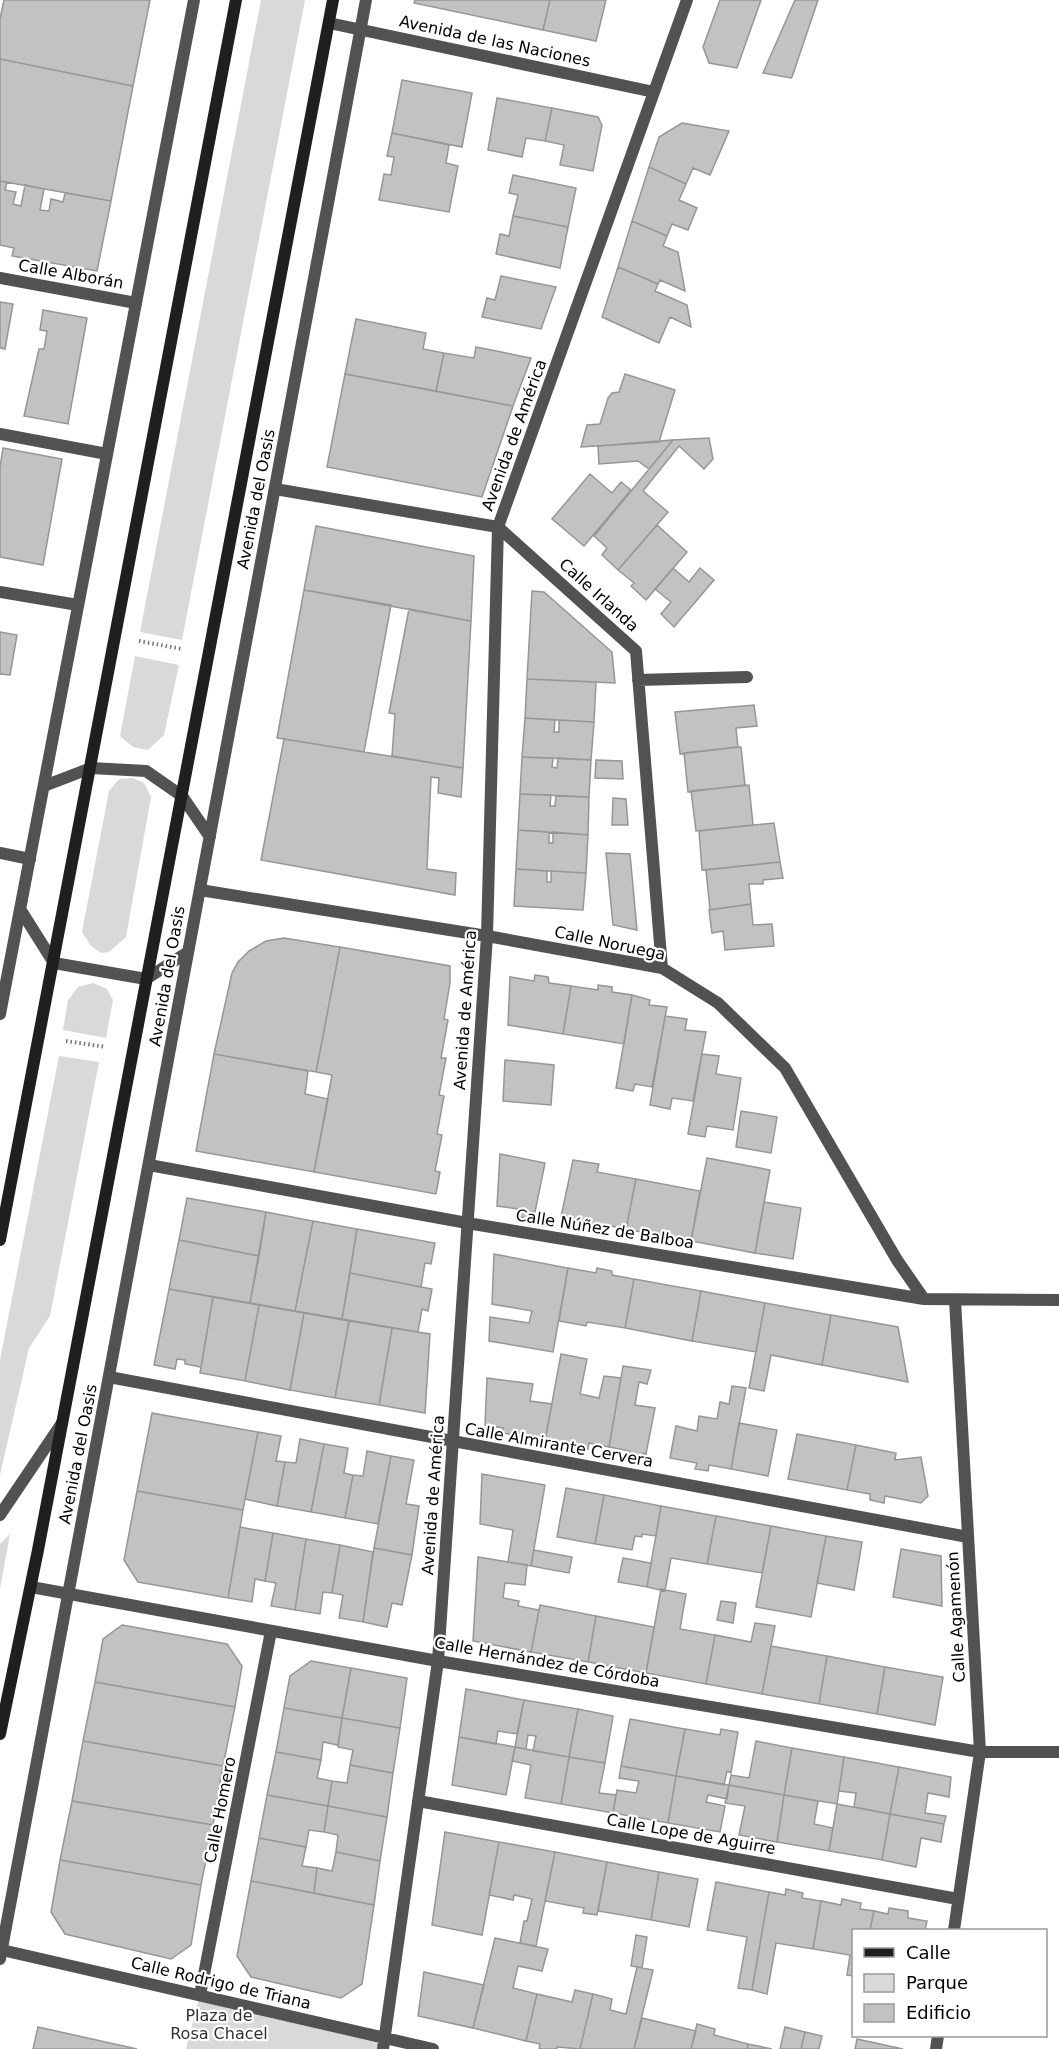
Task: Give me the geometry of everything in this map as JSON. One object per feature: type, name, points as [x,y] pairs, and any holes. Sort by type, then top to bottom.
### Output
[{"type":"main road","points":[[0,1240],[236,0]]},
{"type":"main road","name":"Avenida del Oasis","points":[[0,1734],[31,1587],[333,0]]},
{"type":"street","points":[[0,1014],[194,0]]},
{"type":"street","name":"Avenida del Oasis","points":[[1,1954],[366,0]]},
{"type":"street","name":"Avenida de América","points":[[383,2043],[438,1661],[487,936],[498,527],[687,0]]},
{"type":"street","name":"Avenida de las Naciones","points":[[329,23],[654,92]]},
{"type":"street","name":"Calle Alborán","points":[[0,278],[136,303]]},
{"type":"street","points":[[0,434],[107,454]]},
{"type":"street","points":[[275,489],[498,527]]},
{"type":"street","name":"Calle Irlanda","points":[[498,527],[636,651],[662,968]]},
{"type":"street","points":[[0,592],[78,606]]},
{"type":"street","points":[[638,680],[747,677]]},
{"type":"street","points":[[44,786],[91,768],[146,771],[182,796],[210,837]]},
{"type":"street","points":[[0,853],[30,859]]},
{"type":"street","name":"Calle Noruega","points":[[200,890],[487,936],[662,968],[718,1002],[785,1068],[897,1260],[924,1299]]},
{"type":"street","points":[[20,909],[54,963],[146,979],[188,952]]},
{"type":"street","name":"Calle Núñez de Balboa","points":[[149,1165],[468,1223],[924,1299],[1059,1300]]},
{"type":"street","name":"Calle Agamenón","points":[[954,1929],[980,1752],[955,1300]]},
{"type":"street","name":"Calle Almirante Cervera","points":[[109,1377],[969,1537]]},
{"type":"street","points":[[0,1515],[62,1423]]},
{"type":"street","name":"Calle Hernández de Córdoba","points":[[31,1587],[438,1661],[980,1752],[1059,1752]]},
{"type":"street","name":"Calle Homero","points":[[200,1995],[272,1630]]},
{"type":"street","name":"Calle Lope de Aguirre","points":[[418,1801],[958,1899]]},
{"type":"street","name":"Calle Rodrigo de Triana","points":[[1,1954],[200,1995],[383,2043],[433,2049]]},
{"type":"path","points":[[116,637],[208,653]]},
{"type":"path","points":[[39,1037],[133,1052]]},
{"type":"green space","points":[[261,0],[305,0],[182,640],[140,632]]},
{"type":"green space","points":[[135,656],[179,665],[164,735],[148,750],[133,747],[120,736]]},
{"type":"green space","points":[[133,778],[144,783],[151,797],[126,937],[109,952],[101,953],[91,946],[82,932],[109,791],[119,779]]},
{"type":"green space","points":[[93,983],[107,989],[113,1000],[106,1038],[63,1030],[68,1000],[78,987]]},
{"type":"green space","points":[[59,1056],[99,1062],[50,1316],[29,1348],[0,1475],[0,1360]]},
{"type":"green space","points":[[10,1534],[0,1589],[0,1544]]},
{"type":"green space","name":"Plaza de Rosa Chacel","points":[[200,1995],[384,2038],[383,2049],[186,2049]]},
{"type":"building","points":[[4,0],[150,0],[133,86],[0,59],[0,19]]},
{"type":"building","points":[[415,0],[550,0],[543,30],[414,3]]},
{"type":"building","points":[[550,0],[606,0],[596,41],[543,30]]},
{"type":"building","points":[[720,0],[761,0],[737,68],[709,63],[703,47]]},
{"type":"building","points":[[795,0],[818,0],[792,77],[763,73]]},
{"type":"building","points":[[0,59],[133,86],[111,201],[0,181]]},
{"type":"building","points":[[402,80],[472,93],[462,147],[392,133]]},
{"type":"building","points":[[497,98],[552,108],[545,141],[526,138],[522,157],[488,150]]},
{"type":"building","points":[[552,108],[598,117],[602,125],[593,171],[560,165],[564,145],[545,141]]},
{"type":"building","points":[[682,123],[729,131],[710,175],[693,168],[686,184],[649,167],[659,137]]},
{"type":"building","points":[[392,133],[449,145],[446,163],[458,166],[449,212],[379,200],[384,174],[391,175],[394,157],[387,156]]},
{"type":"building","points":[[649,167],[686,184],[679,200],[697,208],[688,230],[672,224],[667,236],[632,221]]},
{"type":"building","points":[[513,175],[576,188],[568,227],[513,216],[518,195],[509,193]]},
{"type":"building","points":[[0,181],[7,182],[5,190],[16,192],[13,204],[21,206],[25,185],[44,189],[40,210],[49,211],[51,199],[63,202],[65,193],[111,201],[97,271],[12,256],[14,248],[0,245]]},
{"type":"building","points":[[513,216],[568,227],[560,268],[496,254],[500,234],[509,236]]},
{"type":"building","points":[[632,221],[667,236],[663,246],[678,252],[685,291],[660,280],[658,284],[618,267]]},
{"type":"building","points":[[618,267],[658,284],[655,291],[687,305],[691,327],[670,317],[659,343],[602,317]]},
{"type":"building","points":[[501,276],[556,287],[541,329],[482,317],[487,298],[495,300]]},
{"type":"building","points":[[0,302],[13,304],[5,349],[0,348]]},
{"type":"building","points":[[43,310],[87,318],[68,424],[24,416],[39,349],[44,349],[47,331],[40,330]]},
{"type":"building","points":[[356,319],[426,333],[423,349],[444,353],[436,391],[345,374]]},
{"type":"building","points":[[476,347],[531,358],[513,406],[436,391],[444,353],[474,358]]},
{"type":"building","points":[[345,374],[513,406],[482,497],[327,467]]},
{"type":"building","points":[[625,374],[675,390],[659,442],[581,447],[587,425],[600,424],[608,398],[612,393],[619,392]]},
{"type":"building","points":[[709,438],[713,459],[704,469],[679,446],[643,491],[668,512],[618,570],[602,555],[607,548],[594,536],[673,440]]},
{"type":"building","points":[[673,440],[649,469],[638,461],[599,464],[598,446]]},
{"type":"building","points":[[3,448],[62,459],[43,565],[0,557],[0,467]]},
{"type":"building","points":[[590,474],[612,493],[621,482],[631,490],[584,546],[552,519]]},
{"type":"building","points":[[657,525],[687,552],[646,600],[631,586],[634,583],[618,570]]},
{"type":"building","points":[[316,526],[474,556],[471,621],[304,590]]},
{"type":"building","points":[[673,568],[689,582],[700,568],[714,580],[674,627],[661,614],[671,602],[655,589]]},
{"type":"building","points":[[304,590],[391,605],[364,752],[277,738]]},
{"type":"building","points":[[532,591],[544,592],[612,652],[615,683],[527,679]]},
{"type":"building","points":[[409,609],[471,621],[463,768],[392,756],[395,714],[389,713]]},
{"type":"building","points":[[0,632],[17,635],[10,675],[0,674]]},
{"type":"building","points":[[527,679],[596,682],[594,722],[525,718]]},
{"type":"building","points":[[754,705],[757,726],[736,728],[738,747],[680,754],[675,712]]},
{"type":"building","points":[[525,718],[555,720],[554,732],[559,732],[559,720],[594,722],[591,760],[522,757]]},
{"type":"building","points":[[284,739],[463,768],[461,797],[438,793],[439,778],[431,777],[427,869],[456,873],[455,895],[261,860]]},
{"type":"building","points":[[741,747],[745,785],[688,792],[684,753]]},
{"type":"building","points":[[522,757],[553,758],[552,767],[557,768],[558,758],[591,760],[589,797],[520,794]]},
{"type":"building","points":[[596,760],[622,761],[623,779],[595,778]]},
{"type":"building","points":[[749,785],[753,825],[696,831],[691,791]]},
{"type":"building","points":[[520,794],[551,795],[550,806],[555,806],[556,796],[589,797],[588,835],[518,830]]},
{"type":"building","points":[[613,798],[626,799],[628,825],[612,825]]},
{"type":"building","points":[[774,823],[780,862],[702,870],[699,831]]},
{"type":"building","points":[[518,830],[549,832],[549,843],[553,843],[553,832],[588,835],[586,873],[516,869]]},
{"type":"building","points":[[606,853],[630,854],[637,930],[613,925]]},
{"type":"building","points":[[780,862],[783,878],[763,880],[763,884],[749,884],[751,904],[710,910],[706,870]]},
{"type":"building","points":[[516,869],[547,871],[547,882],[551,882],[551,871],[586,873],[583,910],[514,906]]},
{"type":"building","points":[[751,904],[753,925],[772,924],[774,946],[725,950],[723,931],[712,933],[709,910]]},
{"type":"building","points":[[284,938],[340,947],[316,1072],[214,1054],[232,973],[238,962],[249,951],[266,941]]},
{"type":"building","points":[[340,947],[450,966],[450,983],[444,1019],[448,1020],[441,1058],[446,1058],[439,1095],[444,1096],[437,1134],[442,1135],[435,1171],[440,1172],[436,1194],[314,1172],[332,1075],[316,1072]]},
{"type":"building","points":[[535,975],[548,977],[549,983],[571,986],[563,1034],[508,1025],[510,977],[534,981]]},
{"type":"building","points":[[598,985],[612,987],[612,992],[632,995],[624,1044],[563,1034],[571,986],[598,990]]},
{"type":"building","points":[[632,995],[650,1000],[649,1005],[667,1007],[652,1087],[635,1084],[633,1091],[616,1088]]},
{"type":"building","points":[[665,1016],[687,1019],[685,1030],[706,1032],[693,1101],[672,1098],[670,1109],[650,1105]]},
{"type":"building","points":[[214,1054],[308,1071],[305,1094],[328,1099],[314,1172],[196,1151]]},
{"type":"building","points":[[702,1054],[719,1056],[716,1074],[741,1078],[733,1130],[707,1126],[705,1137],[688,1134]]},
{"type":"building","points":[[505,1060],[554,1065],[551,1105],[503,1101]]},
{"type":"building","points":[[741,1111],[777,1117],[771,1153],[736,1147]]},
{"type":"building","points":[[500,1154],[545,1163],[535,1212],[531,1212],[529,1219],[517,1216],[518,1209],[497,1206]]},
{"type":"building","points":[[707,1158],[770,1170],[755,1253],[691,1241]]},
{"type":"building","points":[[573,1160],[599,1164],[597,1172],[636,1179],[626,1229],[605,1225],[604,1232],[590,1229],[591,1223],[561,1217]]},
{"type":"building","points":[[636,1179],[700,1191],[691,1241],[660,1235],[659,1241],[645,1239],[646,1233],[626,1229]]},
{"type":"building","points":[[187,1198],[266,1212],[259,1256],[179,1240]]},
{"type":"building","points":[[764,1202],[801,1208],[793,1259],[755,1253]]},
{"type":"building","points":[[266,1212],[313,1221],[295,1311],[250,1303]]},
{"type":"building","points":[[313,1221],[357,1229],[342,1319],[295,1311]]},
{"type":"building","points":[[357,1229],[435,1243],[431,1264],[425,1263],[421,1287],[350,1273]]},
{"type":"building","points":[[179,1240],[259,1256],[250,1303],[169,1289]]},
{"type":"building","points":[[494,1254],[568,1268],[553,1352],[489,1341],[490,1317],[529,1323],[532,1311],[492,1304]]},
{"type":"building","points":[[568,1268],[596,1273],[597,1268],[612,1271],[612,1275],[634,1279],[625,1328],[587,1322],[586,1326],[559,1321]]},
{"type":"building","points":[[350,1273],[432,1289],[428,1311],[422,1309],[418,1332],[342,1319]]},
{"type":"building","points":[[634,1279],[701,1291],[692,1341],[625,1328]]},
{"type":"building","points":[[169,1289],[213,1297],[201,1367],[185,1364],[185,1360],[177,1359],[175,1369],[154,1365]]},
{"type":"building","points":[[701,1291],[765,1303],[756,1352],[692,1341]]},
{"type":"building","points":[[213,1297],[259,1305],[245,1381],[200,1373]]},
{"type":"building","points":[[765,1303],[831,1315],[822,1365],[771,1355],[764,1391],[749,1388]]},
{"type":"building","points":[[259,1305],[304,1313],[290,1390],[245,1381]]},
{"type":"building","points":[[304,1313],[349,1321],[335,1398],[290,1390]]},
{"type":"building","points":[[831,1315],[898,1327],[908,1382],[822,1365]]},
{"type":"building","points":[[349,1321],[392,1328],[379,1405],[335,1398]]},
{"type":"building","points":[[392,1328],[430,1334],[425,1413],[379,1405]]},
{"type":"building","points":[[561,1354],[587,1359],[580,1394],[599,1398],[604,1376],[621,1378],[609,1447],[589,1443],[588,1449],[545,1441]]},
{"type":"building","points":[[623,1366],[651,1370],[647,1384],[639,1382],[635,1405],[655,1408],[643,1459],[630,1457],[630,1451],[609,1447]]},
{"type":"building","points":[[487,1378],[533,1384],[530,1401],[552,1404],[545,1441],[503,1433],[503,1428],[485,1425]]},
{"type":"building","points":[[732,1386],[746,1388],[731,1469],[709,1465],[708,1471],[695,1469],[697,1463],[670,1458],[676,1426],[697,1431],[699,1416],[717,1419],[720,1402],[729,1404]]},
{"type":"building","points":[[152,1413],[258,1432],[243,1510],[137,1491]]},
{"type":"building","points":[[739,1423],[777,1430],[768,1476],[731,1469]]},
{"type":"building","points":[[258,1432],[281,1436],[276,1461],[285,1462],[277,1506],[245,1499]]},
{"type":"building","points":[[797,1434],[856,1445],[847,1490],[788,1479]]},
{"type":"building","points":[[300,1439],[324,1444],[311,1512],[277,1506],[285,1462],[296,1463]]},
{"type":"building","points":[[324,1444],[348,1448],[344,1473],[353,1475],[345,1518],[311,1512]]},
{"type":"building","points":[[856,1445],[896,1453],[895,1460],[921,1457],[928,1496],[921,1503],[885,1496],[884,1503],[870,1500],[870,1494],[847,1490]]},
{"type":"building","points":[[367,1451],[391,1456],[378,1524],[345,1518],[353,1475],[363,1476]]},
{"type":"building","points":[[391,1456],[414,1460],[406,1504],[419,1506],[412,1555],[374,1548]]},
{"type":"building","points":[[482,1474],[545,1485],[531,1566],[508,1562],[513,1530],[480,1524]]},
{"type":"building","points":[[566,1488],[604,1495],[595,1544],[557,1537]]},
{"type":"building","points":[[137,1491],[243,1510],[228,1598],[138,1582],[124,1560]]},
{"type":"building","points":[[604,1495],[661,1506],[656,1536],[642,1534],[642,1537],[635,1536],[632,1550],[595,1544]]},
{"type":"building","points":[[661,1506],[716,1516],[707,1564],[671,1558],[665,1591],[647,1587]]},
{"type":"building","points":[[716,1516],[771,1526],[762,1573],[707,1564]]},
{"type":"building","points":[[771,1526],[826,1536],[811,1617],[756,1607]]},
{"type":"building","points":[[240,1527],[273,1533],[265,1581],[255,1579],[252,1602],[228,1598]]},
{"type":"building","points":[[273,1533],[306,1539],[295,1610],[271,1606],[276,1583],[265,1581]]},
{"type":"building","points":[[826,1536],[862,1542],[854,1590],[817,1583]]},
{"type":"building","points":[[306,1539],[340,1545],[332,1593],[323,1592],[320,1614],[295,1610]]},
{"type":"building","points":[[340,1545],[373,1552],[363,1622],[339,1618],[343,1595],[332,1593]]},
{"type":"building","points":[[374,1548],[412,1555],[402,1605],[392,1603],[387,1627],[363,1622]]},
{"type":"building","points":[[901,1549],[941,1556],[942,1606],[893,1597]]},
{"type":"building","points":[[534,1550],[572,1557],[569,1573],[531,1566]]},
{"type":"building","points":[[478,1557],[527,1565],[525,1585],[505,1583],[503,1598],[519,1601],[518,1606],[539,1610],[531,1652],[473,1641]]},
{"type":"building","points":[[623,1558],[651,1563],[647,1587],[618,1582]]},
{"type":"building","points":[[661,1589],[686,1594],[680,1629],[715,1635],[706,1684],[646,1673]]},
{"type":"building","points":[[721,1601],[736,1603],[733,1623],[717,1620]]},
{"type":"building","points":[[540,1605],[596,1616],[588,1662],[531,1652]]},
{"type":"building","points":[[596,1616],[654,1627],[646,1673],[588,1662]]},
{"type":"building","points":[[755,1623],[775,1626],[762,1694],[706,1684],[715,1635],[751,1642]]},
{"type":"building","points":[[122,1625],[227,1644],[242,1666],[235,1707],[95,1682],[103,1639]]},
{"type":"building","points":[[771,1646],[827,1656],[819,1704],[762,1694]]},
{"type":"building","points":[[827,1656],[885,1667],[877,1714],[819,1704]]},
{"type":"building","points":[[311,1661],[351,1668],[342,1718],[284,1708],[290,1676]]},
{"type":"building","points":[[885,1667],[943,1677],[935,1725],[877,1714]]},
{"type":"building","points":[[351,1668],[407,1678],[400,1728],[342,1718]]},
{"type":"building","points":[[95,1682],[235,1707],[223,1766],[83,1741]]},
{"type":"building","points":[[466,1689],[524,1700],[517,1734],[498,1731],[496,1744],[459,1737]]},
{"type":"building","points":[[524,1700],[578,1709],[569,1757],[533,1751],[536,1736],[528,1735],[526,1749],[515,1747]]},
{"type":"building","points":[[284,1708],[342,1718],[338,1745],[323,1742],[321,1760],[276,1752]]},
{"type":"building","points":[[578,1709],[613,1716],[605,1763],[569,1757]]},
{"type":"building","points":[[342,1718],[400,1728],[393,1773],[350,1765],[353,1750],[338,1747]]},
{"type":"building","points":[[630,1719],[685,1729],[676,1776],[621,1766]]},
{"type":"building","points":[[685,1729],[720,1735],[721,1729],[738,1732],[731,1773],[727,1771],[724,1785],[676,1776]]},
{"type":"building","points":[[459,1737],[515,1747],[506,1795],[452,1785]]},
{"type":"building","points":[[83,1741],[223,1766],[213,1825],[72,1801]]},
{"type":"building","points":[[756,1741],[792,1748],[784,1795],[729,1785],[731,1775],[749,1778]]},
{"type":"building","points":[[515,1747],[569,1757],[561,1804],[525,1798],[531,1765],[512,1761]]},
{"type":"building","points":[[792,1748],[844,1757],[837,1804],[784,1795]]},
{"type":"building","points":[[276,1752],[321,1760],[317,1778],[332,1781],[328,1806],[267,1795]]},
{"type":"building","points":[[569,1757],[605,1763],[599,1793],[616,1795],[613,1813],[561,1804]]},
{"type":"building","points":[[844,1757],[899,1767],[890,1814],[854,1807],[856,1793],[839,1791]]},
{"type":"building","points":[[350,1765],[393,1773],[387,1817],[328,1806],[332,1781],[347,1783]]},
{"type":"building","points":[[621,1766],[676,1776],[668,1823],[613,1813],[617,1790],[636,1793],[639,1781],[619,1778]]},
{"type":"building","points":[[899,1767],[951,1777],[949,1797],[928,1793],[925,1813],[946,1816],[944,1824],[890,1814]]},
{"type":"building","points":[[676,1776],[729,1785],[727,1799],[708,1795],[706,1802],[725,1806],[720,1832],[668,1823]]},
{"type":"building","points":[[729,1785],[784,1795],[777,1842],[739,1835],[745,1806],[725,1803]]},
{"type":"building","points":[[267,1795],[328,1806],[324,1832],[309,1830],[306,1847],[259,1838]]},
{"type":"building","points":[[784,1795],[818,1801],[814,1824],[833,1828],[829,1851],[777,1842]]},
{"type":"building","points":[[72,1801],[213,1825],[201,1885],[60,1860]]},
{"type":"building","points":[[837,1804],[890,1814],[882,1860],[829,1851]]},
{"type":"building","points":[[328,1806],[387,1817],[380,1861],[336,1852],[338,1835],[324,1832]]},
{"type":"building","points":[[890,1814],[944,1824],[941,1842],[921,1838],[916,1867],[882,1860]]},
{"type":"building","points":[[445,1832],[499,1842],[482,1935],[432,1925]]},
{"type":"building","points":[[259,1838],[306,1847],[302,1866],[317,1868],[314,1893],[251,1881]]},
{"type":"building","points":[[499,1842],[555,1852],[536,1946],[520,1943],[524,1921],[527,1921],[532,1899],[514,1895],[513,1900],[489,1895]]},
{"type":"building","points":[[336,1852],[380,1861],[374,1905],[314,1893],[317,1868],[332,1871]]},
{"type":"building","points":[[555,1852],[607,1862],[597,1915],[583,1913],[584,1908],[545,1901]]},
{"type":"building","points":[[60,1860],[201,1885],[191,1945],[171,1959],[65,1934],[51,1912]]},
{"type":"building","points":[[607,1862],[659,1872],[651,1920],[598,1911]]},
{"type":"building","points":[[659,1872],[698,1879],[689,1927],[651,1920]]},
{"type":"building","points":[[251,1881],[374,1905],[362,1984],[341,1998],[251,1977],[237,1956]]},
{"type":"building","points":[[716,1882],[769,1892],[752,1990],[738,1988],[747,1937],[707,1930]]},
{"type":"building","points":[[786,1889],[803,1893],[802,1898],[821,1901],[813,1949],[776,1943],[767,1994],[752,1990],[769,1892],[785,1895]]},
{"type":"building","points":[[842,1899],[861,1903],[860,1909],[874,1911],[870,1929],[852,1929],[852,1976],[847,1975],[850,1955],[813,1949],[821,1901],[841,1905]]},
{"type":"building","points":[[889,1908],[908,1911],[908,1918],[927,1921],[925,1929],[870,1929],[874,1911],[888,1914]]},
{"type":"building","points":[[636,1935],[647,1937],[642,1968],[631,1966]]},
{"type":"building","points":[[495,1938],[548,1949],[542,1971],[518,1966],[513,1988],[537,1994],[526,2041],[473,2028]]},
{"type":"building","points":[[637,1967],[653,1970],[634,2049],[580,2049],[593,1994],[612,1999],[610,2010],[626,2014]]},
{"type":"building","points":[[424,1972],[484,1985],[473,2028],[418,2016]]},
{"type":"building","points":[[575,1990],[593,1994],[580,2049],[557,2047],[557,2049],[539,2049],[540,2044],[526,2041],[537,1994],[572,2002]]},
{"type":"building","points":[[642,2018],[696,2031],[691,2049],[634,2049]]},
{"type":"building","points":[[697,2024],[715,2029],[714,2035],[748,2044],[747,2049],[691,2049]]},
{"type":"building","points":[[38,2027],[137,2049],[33,2049]]},
{"type":"building","points":[[785,2027],[805,2032],[801,2049],[780,2049]]},
{"type":"building","points":[[805,2032],[822,2036],[819,2049],[801,2049]]},
{"type":"building","points":[[857,2039],[903,2049],[855,2049]]},
{"type":"building","points":[[748,2044],[772,2049],[747,2049]]}]
